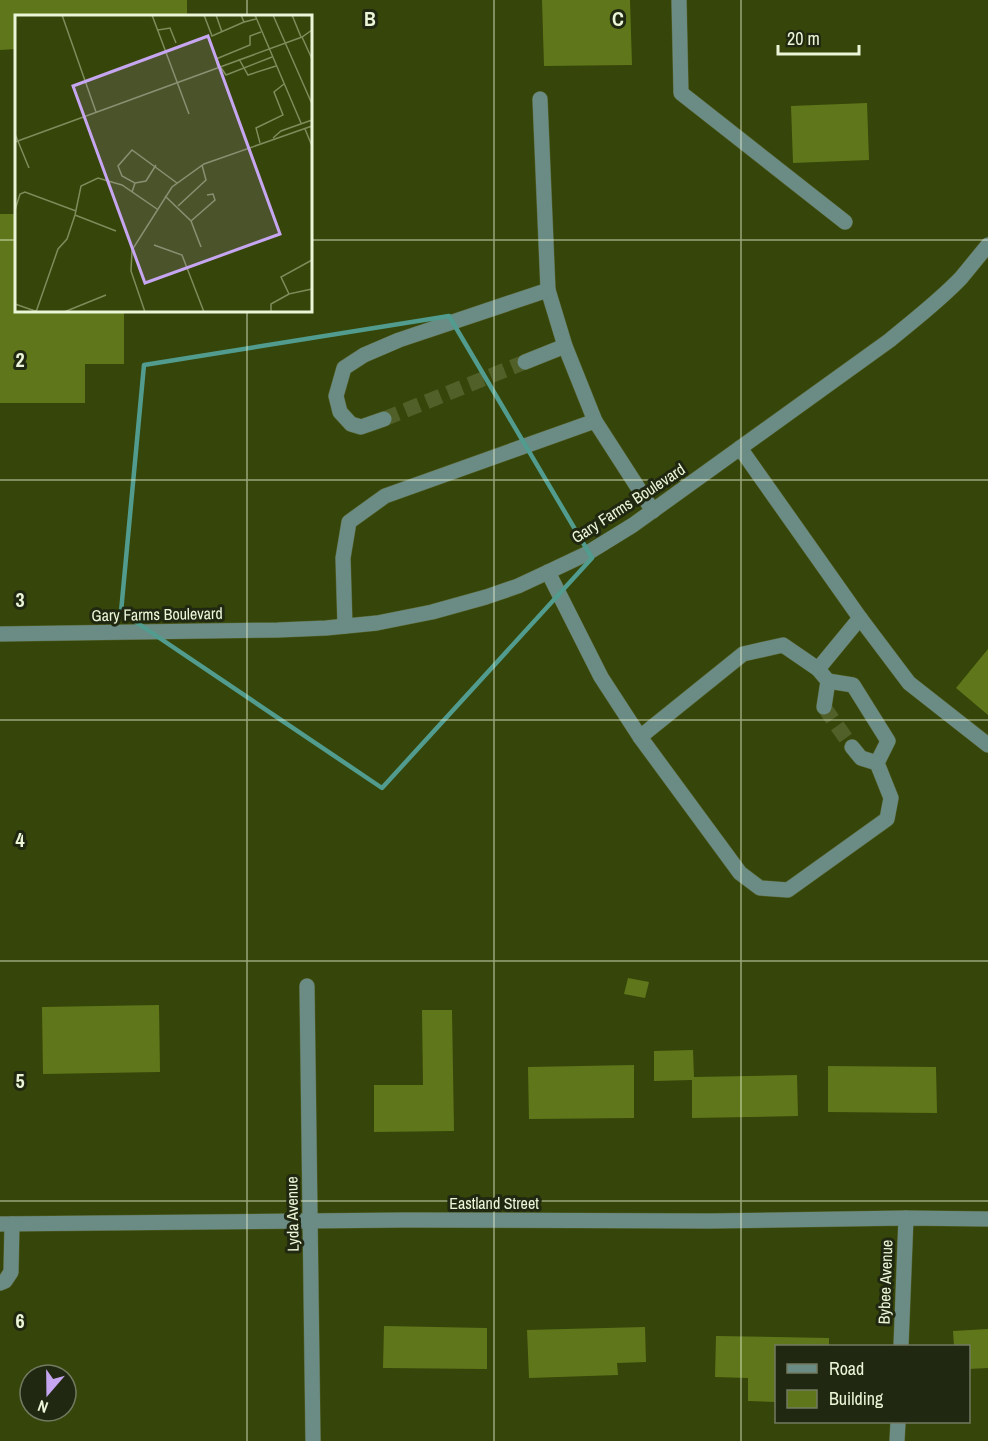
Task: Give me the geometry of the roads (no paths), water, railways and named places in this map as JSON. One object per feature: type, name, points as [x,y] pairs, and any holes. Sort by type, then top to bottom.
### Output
[{"type":"street","points":[[679,0],[681,93],[845,222]]},
{"type":"street","points":[[540,99],[548,290],[565,346],[596,421],[652,511]]},
{"type":"street","name":"Gary Farms Boulevard","points":[[0,634],[278,630],[345,626],[377,623],[432,612],[518,586],[586,554],[633,525],[890,340],[925,312],[960,278],[988,245]]},
{"type":"street","points":[[384,419],[361,427],[351,424],[340,411],[336,396],[344,368],[364,355],[399,340],[548,290]]},
{"type":"street","points":[[525,362],[565,346]]},
{"type":"street","points":[[345,626],[343,558],[349,522],[385,496],[596,421]]},
{"type":"street","points":[[740,448],[860,618],[909,683],[988,746]]},
{"type":"street","points":[[548,572],[601,677],[640,737],[740,873],[760,888],[788,890],[888,819],[891,798],[877,763],[888,741],[853,685],[823,675],[783,645],[743,654],[640,737]]},
{"type":"street","points":[[824,707],[823,675],[860,618]]},
{"type":"street","points":[[852,747],[861,758],[877,763]]},
{"type":"street","name":"Lyda Avenue","points":[[307,986],[313,1441]]},
{"type":"street","name":"Bybee Avenue","points":[[901,1345],[906,1218]]},
{"type":"street","name":"Eastland Street","points":[[6,1224],[404,1220],[988,1219]]},
{"type":"street","points":[[0,1283],[5,1281],[11,1272],[6,1224]]},
{"type":"street","points":[[897,1441],[898,1423]]},
{"type":"tunnel","points":[[384,419],[525,362]]},
{"type":"tunnel","points":[[824,707],[852,747]]}]
